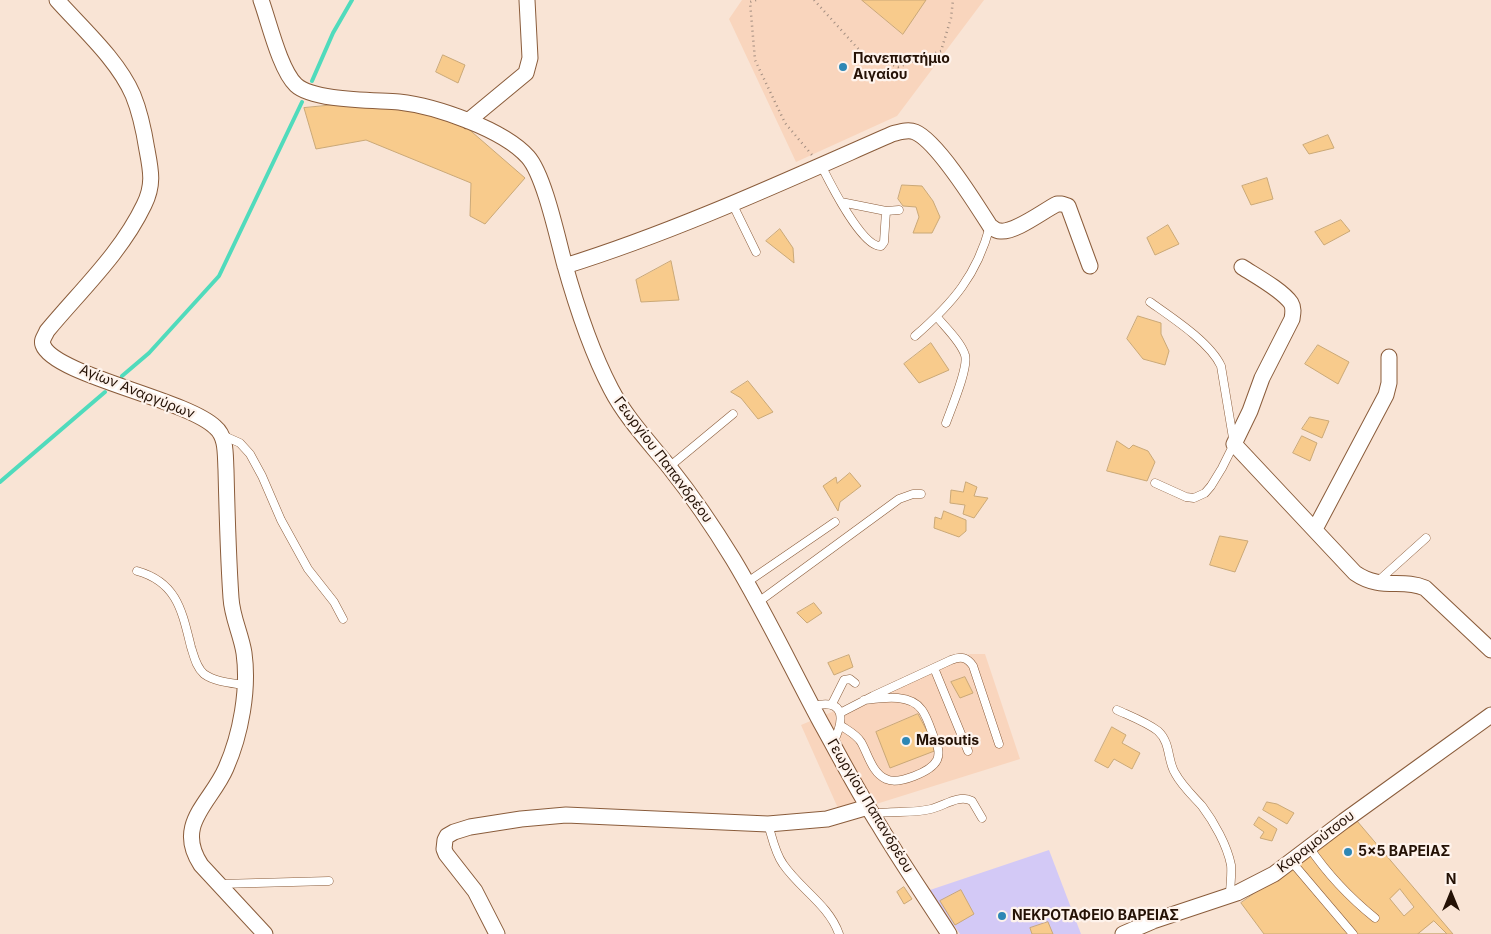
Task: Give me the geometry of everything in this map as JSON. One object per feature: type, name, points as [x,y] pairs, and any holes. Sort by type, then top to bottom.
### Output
[{"type":"street","name":"Αγίων Αναργύρων","points":[[58,0],[114,64],[133,94],[144,131],[152,180],[144,206],[121,242],[106,264],[47,331],[43,339],[43,346],[50,354],[86,374],[188,410],[215,426],[222,436]]},
{"type":"street","name":"Γεωργίου Παπανδρέου","points":[[261,0],[286,70],[296,85],[302,90],[327,96],[403,103],[437,111],[468,121],[514,145],[526,154],[538,174],[581,319],[595,356],[613,394],[717,533],[814,706],[870,811],[949,934]]},
{"type":"street","points":[[468,121],[526,73],[529,67],[527,0]]},
{"type":"street","points":[[565,266],[610,252],[732,203],[892,134],[904,131],[917,132],[940,154],[990,226],[995,230],[1004,231],[1018,227],[1057,204],[1066,205],[1090,266]]},
{"type":"street","points":[[1242,267],[1285,296],[1291,304],[1293,314],[1262,378],[1250,411],[1234,444],[1355,573],[1366,580],[1376,583],[1415,585],[1425,588],[1491,650]]},
{"type":"street","points":[[1315,529],[1386,396],[1389,383],[1388,357]]},
{"type":"street","points":[[222,436],[225,452],[227,540],[232,612],[244,652],[242,712],[231,755],[221,779],[199,811],[191,838],[195,856],[218,884],[265,934]]},
{"type":"street","name":"Καραμούτσου","points":[[1123,934],[1153,921],[1230,896],[1274,874],[1491,715]]},
{"type":"street","points":[[497,934],[475,891],[446,854],[444,849],[445,840],[447,836],[454,832],[470,827],[566,815],[768,824],[827,819],[870,811]]},
{"type":"lane","points":[[821,165],[841,202],[864,237],[876,246],[881,246],[884,242],[886,211]]},
{"type":"lane","points":[[841,202],[886,211],[899,210]]},
{"type":"lane","points":[[732,203],[756,252]]},
{"type":"lane","points":[[915,336],[937,317],[964,287],[975,268],[986,242],[990,226]]},
{"type":"lane","points":[[1150,302],[1210,349],[1218,359],[1221,366],[1234,444],[1211,486],[1200,496],[1194,498],[1186,497],[1155,484]]},
{"type":"lane","points":[[937,317],[961,347],[966,358],[964,372],[946,423]]},
{"type":"lane","points":[[668,467],[733,414]]},
{"type":"lane","points":[[222,436],[240,443],[250,454],[262,476],[281,520],[308,569],[334,602],[343,619]]},
{"type":"lane","points":[[757,603],[899,499],[913,494],[922,494]]},
{"type":"lane","points":[[746,583],[835,522]]},
{"type":"lane","points":[[1376,583],[1426,538]]},
{"type":"lane","points":[[137,571],[149,574],[168,588],[179,606],[194,659],[204,674],[211,678],[244,685]]},
{"type":"lane","points":[[840,714],[864,700],[958,657],[970,660],[973,666],[999,744]]},
{"type":"lane","points":[[934,668],[968,751]]},
{"type":"lane","points":[[832,704],[844,680],[850,679],[855,683]]},
{"type":"lane","points":[[840,725],[856,736],[876,772],[882,778],[889,781],[902,781],[930,768],[938,759],[938,748],[924,713],[919,706],[905,699],[864,700]]},
{"type":"lane","points":[[814,706],[832,704],[838,709],[840,725],[833,743]]},
{"type":"lane","points":[[1117,710],[1145,723],[1163,737],[1167,744],[1175,775],[1203,808],[1224,844],[1230,864],[1230,896]]},
{"type":"lane","points":[[870,811],[892,810],[908,812],[927,810],[962,799],[969,800],[974,804],[982,818]]},
{"type":"lane","points":[[768,824],[783,864],[821,905],[836,925],[839,934]]},
{"type":"lane","points":[[1309,847],[1340,887],[1375,918]]},
{"type":"lane","points":[[1291,861],[1352,934]]},
{"type":"lane","points":[[218,884],[329,881]]},
{"type":"path","points":[[756,0],[750,2],[755,60],[785,123],[821,165]]},
{"type":"path","points":[[814,0],[862,53],[898,67],[941,51],[951,18],[953,0]]},
{"type":"shaded area","name":"Πανεπιστήμιο Αιγαίου","points":[[742,0],[984,0],[897,116],[796,162],[729,19]]},
{"type":"shaded area","points":[[970,654],[985,654],[1020,759],[841,815],[801,725]]},
{"type":"shaded area","points":[[1049,850],[1081,934],[960,934],[930,890]]},
{"type":"building","points":[[862,0],[926,0],[903,34]]},
{"type":"building","points":[[443,55],[465,65],[458,83],[436,72]]},
{"type":"building","points":[[373,101],[457,119],[525,178],[485,224],[470,216],[471,183],[366,140],[316,149],[304,108]]},
{"type":"building","points":[[1328,135],[1334,148],[1309,154],[1303,145]]},
{"type":"building","points":[[1267,178],[1273,199],[1251,205],[1242,186]]},
{"type":"building","points":[[902,185],[922,186],[933,201],[940,217],[932,233],[913,233],[919,217],[916,207],[903,206],[898,199]]},
{"type":"building","points":[[1341,220],[1350,231],[1324,245],[1315,232]]},
{"type":"building","points":[[1168,225],[1179,244],[1155,255],[1147,238]]},
{"type":"building","points":[[780,229],[793,248],[794,263],[766,241]]},
{"type":"building","points":[[671,261],[679,300],[641,302],[636,280]]},
{"type":"building","points":[[1138,316],[1161,323],[1161,334],[1169,351],[1165,365],[1143,359],[1127,339]]},
{"type":"building","points":[[931,343],[949,370],[919,383],[904,364]]},
{"type":"building","points":[[1318,345],[1349,362],[1338,384],[1305,364]]},
{"type":"building","points":[[748,381],[773,412],[758,419],[741,398],[731,392]]},
{"type":"building","points":[[1310,417],[1329,421],[1322,438],[1302,429]]},
{"type":"building","points":[[1302,436],[1317,443],[1310,461],[1293,453]]},
{"type":"building","points":[[1117,441],[1129,449],[1133,445],[1148,451],[1155,462],[1147,481],[1107,471]]},
{"type":"building","points":[[850,473],[861,486],[840,502],[838,511],[823,486],[836,477],[837,483]]},
{"type":"building","points":[[966,482],[977,487],[974,496],[988,498],[974,518],[963,514],[965,505],[950,503],[951,490],[963,492]]},
{"type":"building","points":[[944,511],[966,520],[966,531],[959,537],[934,528],[935,517],[941,519]]},
{"type":"building","points":[[1220,536],[1248,541],[1235,572],[1210,565]]},
{"type":"building","points":[[814,603],[822,613],[807,623],[797,613]]},
{"type":"building","points":[[849,655],[853,667],[834,675],[828,663]]},
{"type":"building","points":[[965,677],[973,693],[960,698],[951,682]]},
{"type":"building","name":"Masoutis","points":[[918,714],[937,750],[890,768],[876,732]]},
{"type":"building","points":[[1112,727],[1126,735],[1122,743],[1140,753],[1132,769],[1114,759],[1108,768],[1095,761]]},
{"type":"building","points":[[1267,802],[1277,804],[1294,813],[1287,824],[1263,810]]},
{"type":"building","points":[[1259,817],[1277,829],[1272,841],[1260,838],[1264,832],[1254,825]]},
{"type":"building","name":"5x5 ΒΑΡΕΙΑΣ","points":[[1357,821],[1453,934],[1264,934],[1241,903]]},
{"type":"building","points":[[904,887],[912,899],[904,904],[897,892]]},
{"type":"building","points":[[1400,889],[1414,907],[1404,916],[1390,899]]},
{"type":"building","points":[[961,890],[974,914],[955,925],[940,901]]},
{"type":"building","points":[[1434,921],[1447,934],[1418,934]]},
{"type":"building","points":[[1048,922],[1053,934],[1032,934],[1030,928]]},
{"type":"waterway","points":[[312,81],[333,33],[352,0]]},
{"type":"waterway","points":[[122,376],[149,353],[219,276],[302,102]]},
{"type":"waterway","points":[[0,482],[105,392]]},
{"type":"place","name":"Πανεπιστήμιο Αιγαίου","points":[[843,67]]},
{"type":"place","name":"Masoutis","points":[[906,741]]},
{"type":"place","name":"5x5 ΒΑΡΕΙΑΣ","points":[[1348,852]]},
{"type":"place","name":"ΝΕΚΡΟΤΑΦΕΙΟ ΒΑΡΕΙΑΣ","points":[[1002,916]]}]
